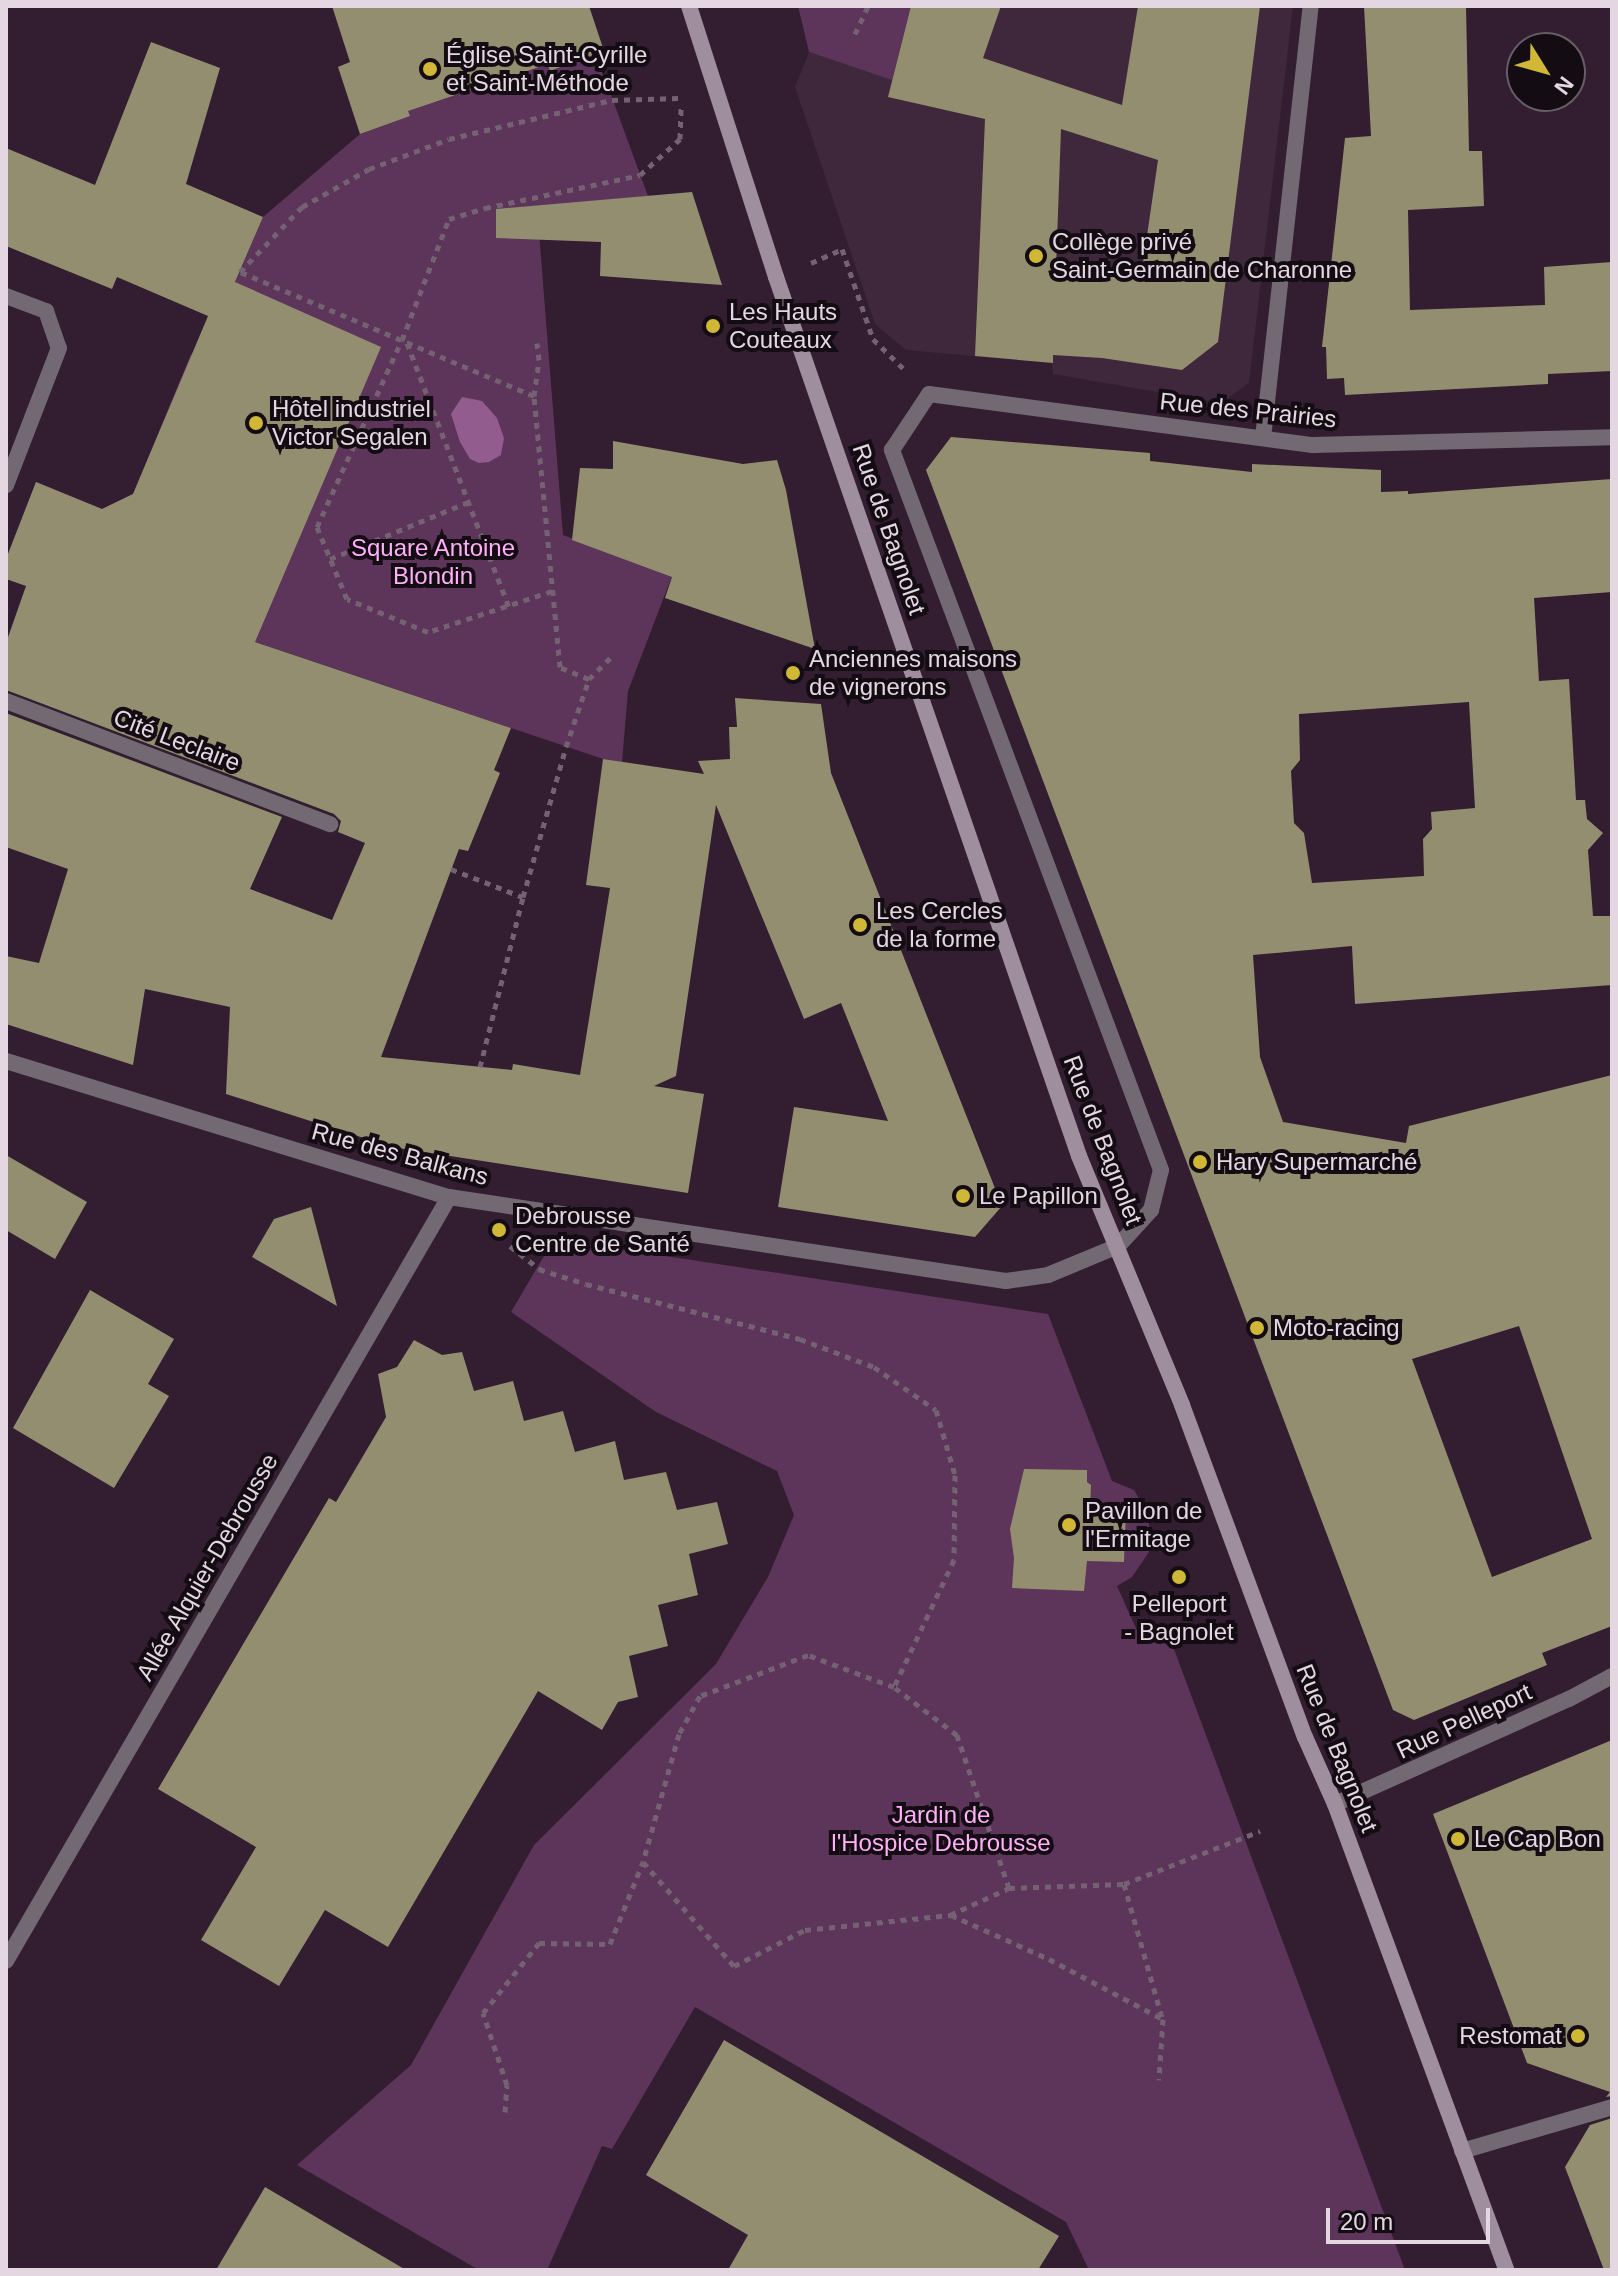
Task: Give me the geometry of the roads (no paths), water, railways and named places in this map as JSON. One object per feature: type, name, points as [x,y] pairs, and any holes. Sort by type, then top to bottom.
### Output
[{"type":"street","name":"Rue de Bagnolet","points":[[689,6],[776,277],[1069,1126],[1182,1405],[1305,1737],[1335,1804],[1506,2270]]},
{"type":"street","points":[[1263,438],[1311,6]]},
{"type":"street","points":[[6,296],[46,311],[59,348],[6,485]]},
{"type":"street","name":"Rue des Prairies","points":[[902,433],[929,394],[1313,445],[1612,437]]},
{"type":"street","name":"Rue de Bagnolet","points":[[902,433],[892,450],[1161,1170],[1151,1210],[1118,1246]]},
{"type":"street","name":"Cité Leclaire","points":[[6,701],[330,824]]},
{"type":"street","name":"Rue des Balkans","points":[[6,1061],[449,1197],[1006,1281],[1048,1275],[1118,1246]]},
{"type":"street","name":"Allée Alquier-Debrousse","points":[[6,1961],[449,1197]]},
{"type":"street","name":"Rue Pelleport","points":[[1335,1804],[1569,1699],[1612,1676]]},
{"type":"street","points":[[1462,2151],[1612,2107]]},
{"type":"place","name":"Église Saint-Cyrille et Saint-Méthode","points":[[430,69]]},
{"type":"place","name":"Collège privé Saint-Germain de Charonne","points":[[1036,256]]},
{"type":"place","name":"Les Hauts Couteaux","points":[[713,326]]},
{"type":"place","name":"Hôtel industriel Victor Segalen","points":[[256,423]]},
{"type":"place","name":"Anciennes maisons de vignerons","points":[[793,673]]},
{"type":"place","name":"Les Cercles de la forme","points":[[860,925]]},
{"type":"place","name":"Hary Supermarché","points":[[1200,1162]]},
{"type":"place","name":"Le Papillon","points":[[963,1196]]},
{"type":"place","name":"Debrousse Centre de Santé","points":[[499,1230]]},
{"type":"place","name":"Moto-racing","points":[[1257,1328]]},
{"type":"place","name":"Pavillon de l'Ermitage","points":[[1069,1525]]},
{"type":"place","name":"Pelleport - Bagnolet","points":[[1179,1577]]},
{"type":"place","name":"Le Cap Bon","points":[[1458,1839]]},
{"type":"place","name":"Restomat","points":[[1578,2036]]},
{"type":"park label","name":"Square Antoine Blondin","points":[[433,562]]},
{"type":"park label","name":"Jardin de l'Hospice Debrousse","points":[[941,1829]]}]
